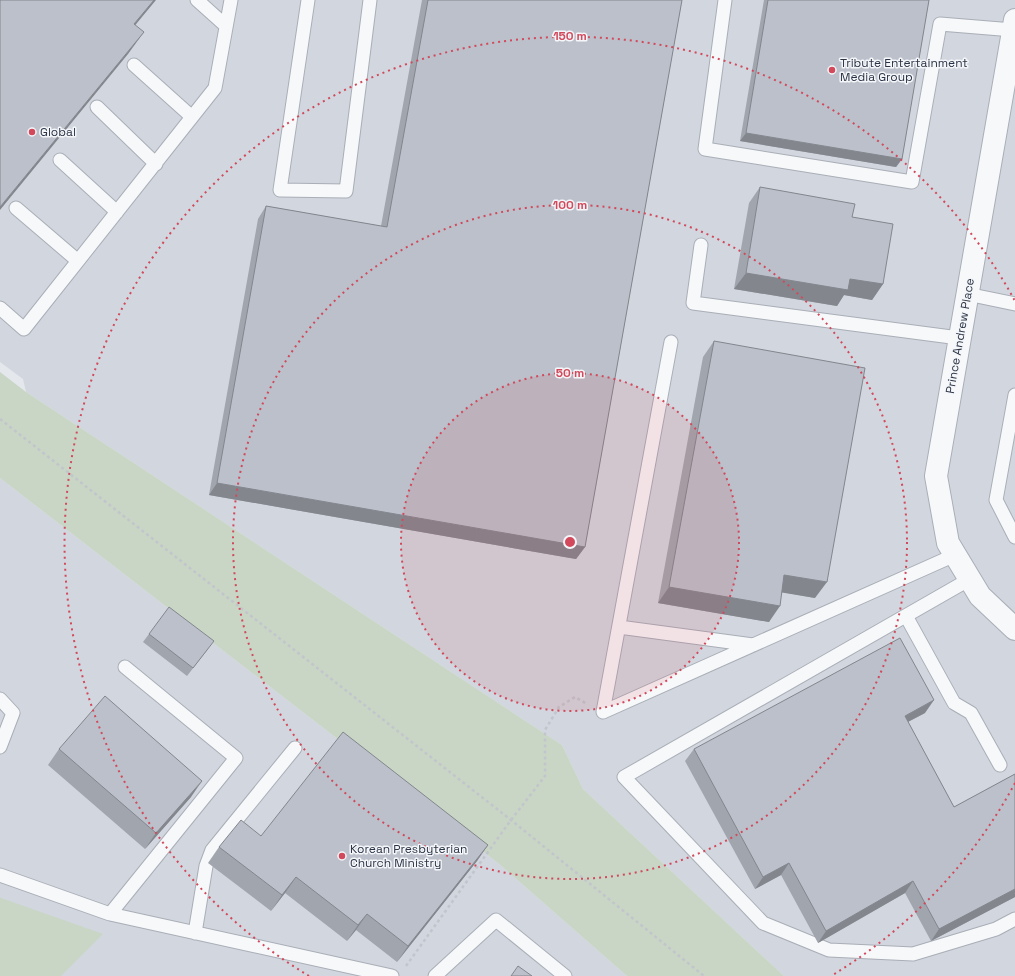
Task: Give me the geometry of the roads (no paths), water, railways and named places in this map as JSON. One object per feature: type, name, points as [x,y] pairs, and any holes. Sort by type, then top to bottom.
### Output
[{"type":"street","name":"Prince Andrew Place","points":[[1014,25],[1010,72],[967,294],[936,476],[948,543],[980,596],[1015,629]]},
{"type":"lane","points":[[197,0],[226,26]]},
{"type":"lane","points":[[0,308],[24,329],[215,88],[231,0]]},
{"type":"lane","points":[[308,0],[280,190],[346,191],[370,0]]},
{"type":"lane","points":[[725,0],[705,149],[912,182],[940,24],[1014,25]]},
{"type":"lane","points":[[134,65],[192,117]]},
{"type":"lane","points":[[97,107],[156,164]]},
{"type":"lane","points":[[60,160],[117,212]]},
{"type":"lane","points":[[16,208],[78,261]]},
{"type":"lane","points":[[701,245],[693,303],[960,338]]},
{"type":"lane","points":[[967,294],[1015,304]]},
{"type":"lane","points":[[671,342],[603,712],[955,555]]},
{"type":"lane","points":[[1015,395],[996,500],[1015,537]]},
{"type":"lane","points":[[970,580],[624,777],[763,923],[829,950],[913,954],[996,930],[1015,919]]},
{"type":"lane","points":[[906,616],[954,703],[971,714],[1000,765]]},
{"type":"lane","points":[[619,627],[753,645]]},
{"type":"lane","points":[[110,914],[236,758],[125,667]]},
{"type":"lane","points":[[0,699],[13,713],[0,747]]},
{"type":"lane","points":[[195,933],[206,866],[212,850],[295,748]]},
{"type":"lane","points":[[0,875],[110,914],[392,976]]},
{"type":"lane","points":[[434,976],[496,920],[565,976]]},
{"type":"place","name":"Tribute Entertainment Media Group","points":[[832,70]]},
{"type":"place","name":"Global","points":[[32,132]]},
{"type":"place","name":"Korean Presbyterian Church Ministry","points":[[342,856]]}]
